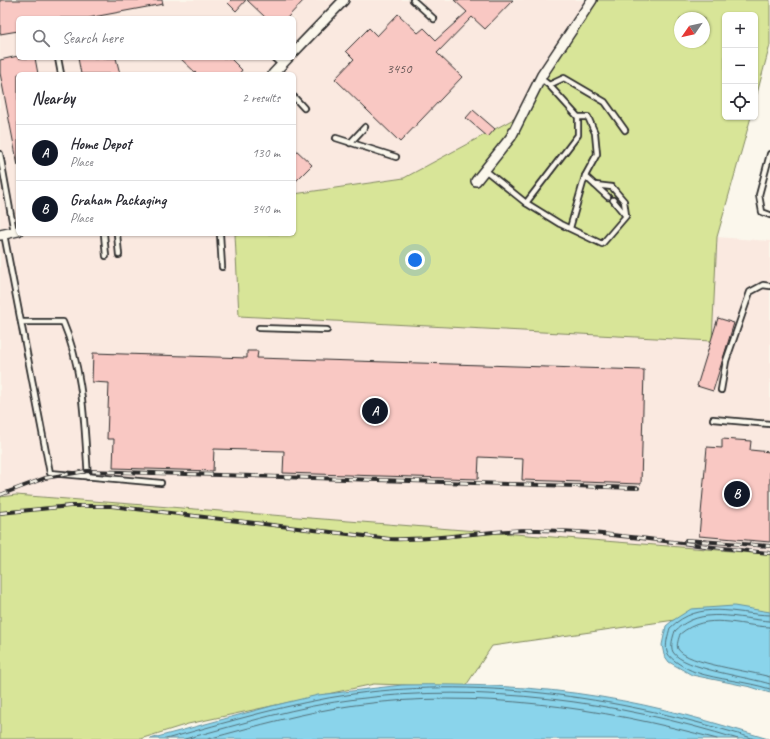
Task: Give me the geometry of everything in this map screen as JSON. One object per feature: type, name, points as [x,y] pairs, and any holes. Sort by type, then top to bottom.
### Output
[{"type":"street","points":[[296,50],[344,0]]},
{"type":"street","points":[[476,182],[511,137],[540,78],[592,0]]},
{"type":"street","points":[[275,72],[286,60]]},
{"type":"street","points":[[2,234],[16,232]]},
{"type":"lane","points":[[413,0],[434,19]]},
{"type":"lane","points":[[58,60],[61,72]]},
{"type":"lane","points":[[276,60],[282,65]]},
{"type":"lane","points":[[526,203],[578,134],[578,117],[549,84],[540,78]]},
{"type":"lane","points":[[549,84],[564,78],[605,102],[625,130]]},
{"type":"lane","points":[[296,100],[304,108]]},
{"type":"lane","points":[[570,228],[584,176],[597,154],[595,133],[588,117],[578,117]]},
{"type":"lane","points":[[350,142],[365,127]]},
{"type":"lane","points":[[336,138],[396,157]]},
{"type":"lane","points":[[0,154],[16,232]]},
{"type":"lane","points":[[770,154],[759,195],[762,212],[770,215]]},
{"type":"lane","points":[[484,170],[526,203],[602,244],[626,216],[624,201],[612,187],[595,185]]},
{"type":"lane","points":[[584,176],[610,198],[626,216]]},
{"type":"lane","points":[[2,234],[21,322],[50,473],[161,483]]},
{"type":"lane","points":[[104,236],[106,256]]},
{"type":"lane","points":[[117,236],[119,255]]},
{"type":"lane","points":[[220,236],[222,267]]},
{"type":"lane","points":[[722,390],[726,361],[750,292],[763,285],[770,286]]},
{"type":"lane","points":[[21,322],[63,322],[72,344],[83,400],[88,477]]},
{"type":"lane","points":[[259,328],[327,330]]},
{"type":"lane","points":[[713,419],[770,424]]},
{"type":"shaded area","points":[[0,0],[595,0],[521,115],[404,178],[296,194],[296,72],[16,72],[16,236],[235,236],[240,316],[712,341],[717,237],[770,241],[770,554],[16,495],[0,497]]},
{"type":"green space","points":[[595,0],[770,0],[770,45],[758,90],[758,12],[722,12],[722,120],[750,120],[717,237],[712,341],[239,316],[235,236],[296,236],[296,194],[404,178],[521,115]]},
{"type":"green space","points":[[16,495],[770,554],[770,620],[724,613],[492,646],[465,687],[374,684],[188,724],[140,739],[0,739],[0,497]]},
{"type":"water","points":[[734,606],[770,612],[770,693],[751,687],[692,675],[669,662],[664,655],[662,645],[666,626],[672,621],[691,609]]},
{"type":"water","points":[[402,685],[502,686],[576,693],[664,710],[768,739],[150,739],[318,695]]},
{"type":"building","points":[[0,0],[162,0],[163,4],[99,16],[16,16],[16,31],[0,34]]},
{"type":"building","points":[[231,0],[246,0],[236,11],[228,3]]},
{"type":"building","points":[[247,0],[304,0],[289,16],[264,16]]},
{"type":"building","points":[[454,0],[513,0],[485,29],[472,17],[437,53],[462,77],[400,142],[335,79],[354,59],[346,51],[369,28],[377,36],[398,14],[418,33],[424,28],[436,40],[467,12]]},
{"type":"building","points":[[16,56],[16,60],[35,60],[38,72],[16,72],[16,156],[0,73],[0,60]]},
{"type":"building","points":[[78,60],[116,60],[120,72],[81,72]]},
{"type":"building","points":[[182,60],[232,60],[242,70],[240,72],[195,72]]},
{"type":"building","points":[[473,110],[495,129],[488,137],[466,118]]},
{"type":"building","points":[[296,150],[312,165],[296,181]]},
{"type":"building","points":[[718,318],[734,323],[713,391],[697,386]]},
{"type":"building","points":[[247,351],[258,351],[257,358],[644,370],[641,484],[522,480],[523,459],[479,457],[478,479],[283,473],[284,451],[214,449],[213,471],[113,468],[114,439],[107,439],[109,383],[92,382],[93,353],[247,358]]},
{"type":"building","points":[[722,439],[751,441],[750,450],[770,452],[770,542],[699,536],[707,447],[722,448]]},
{"type":"railway","points":[[0,495],[45,478],[87,471],[638,488]]},
{"type":"railway","points":[[0,513],[70,506],[111,506],[390,539],[427,538],[520,530],[567,531],[625,536],[770,553]]},
{"type":"railway","points":[[686,540],[770,546]]},
{"type":"place","name":"Home Depot","points":[[375,411]]},
{"type":"place","name":"Graham Packaging","points":[[737,494]]}]
